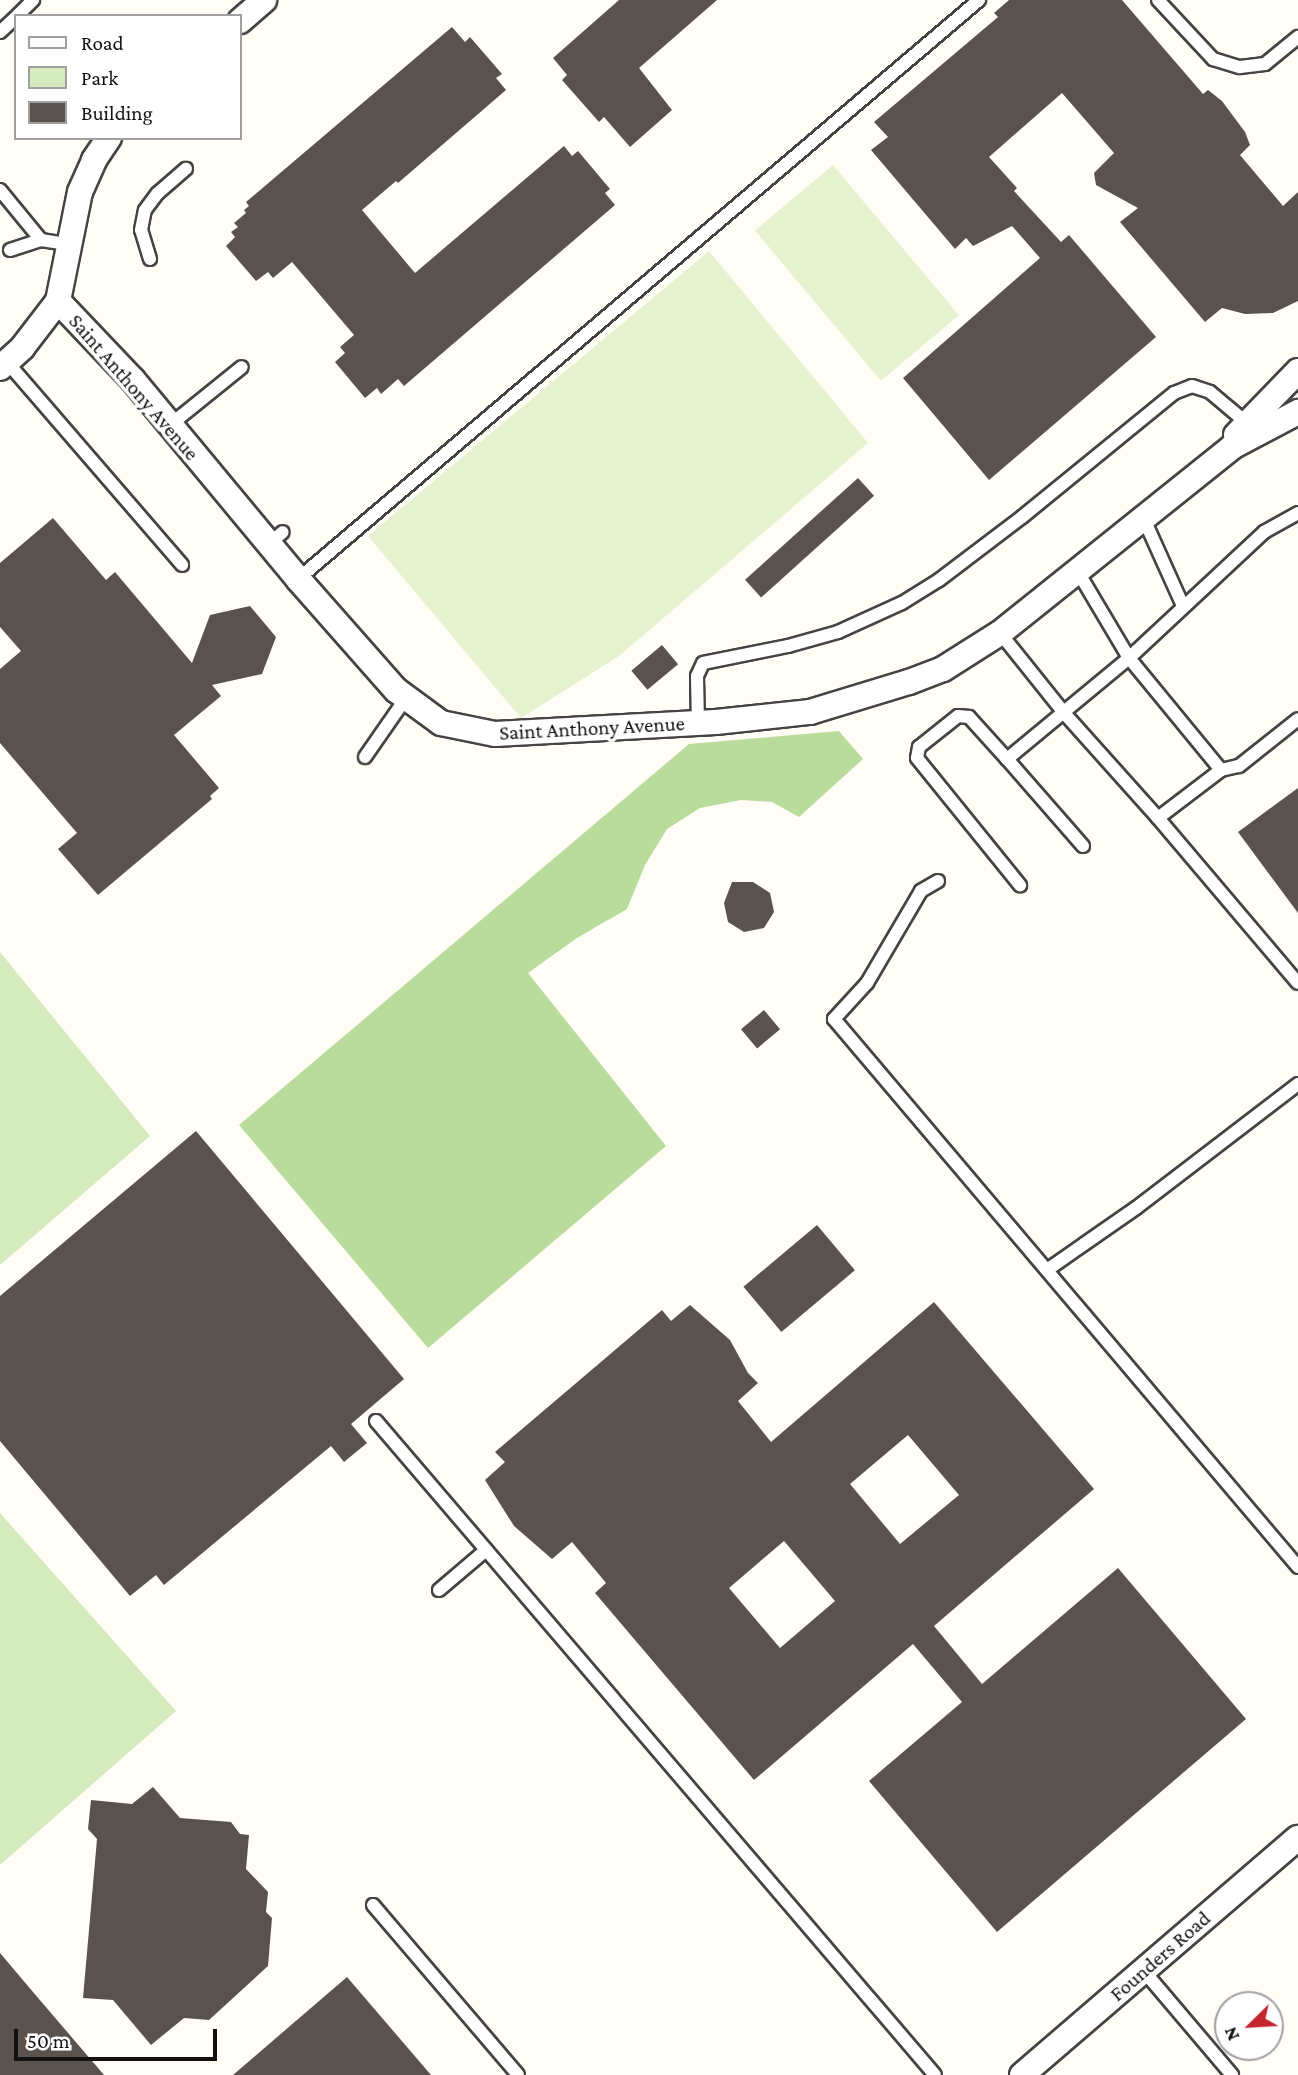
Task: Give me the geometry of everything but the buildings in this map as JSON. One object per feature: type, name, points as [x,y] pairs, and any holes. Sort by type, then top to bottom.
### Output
[{"type":"street","points":[[242,19],[264,0]]},
{"type":"street","points":[[4,365],[39,328],[58,301],[80,192],[94,160],[108,140]]},
{"type":"street","name":"Saint Anthony Avenue","points":[[58,301],[276,538],[298,579],[406,698],[441,723],[495,734],[698,723],[810,712],[874,695],[943,669],[1000,633],[1232,447],[1298,412]]},
{"type":"street","name":"Saint Anthony Avenue","points":[[1198,472],[1298,371]]},
{"type":"street","name":"Founders Road","points":[[1022,2075],[1298,1838]]},
{"type":"lane","points":[[18,14],[33,0]]},
{"type":"lane","points":[[298,579],[979,0]]},
{"type":"lane","points":[[1158,0],[1213,59],[1240,67],[1265,64],[1298,37]]},
{"type":"lane","points":[[0,32],[14,18]]},
{"type":"lane","points":[[150,260],[141,230],[145,210],[158,193],[186,169]]},
{"type":"lane","points":[[0,190],[41,240]]},
{"type":"lane","points":[[10,250],[41,240],[71,245]]},
{"type":"lane","points":[[4,365],[182,565]]},
{"type":"lane","points":[[170,425],[242,367]]},
{"type":"lane","points":[[698,723],[697,676],[703,663],[838,632],[902,603],[939,580],[1022,517],[1174,393],[1192,386],[1210,392],[1248,424]]},
{"type":"lane","points":[[1007,759],[1065,714],[1129,658],[1264,532],[1298,513]]},
{"type":"lane","points":[[1143,517],[1183,606]]},
{"type":"lane","points":[[1078,572],[1129,658],[1221,771]]},
{"type":"lane","points":[[1000,633],[1065,714],[1158,818],[1298,983]]},
{"type":"lane","points":[[365,757],[406,698]]},
{"type":"lane","points":[[1020,885],[917,758],[919,747],[958,716],[969,717],[1083,846]]},
{"type":"lane","points":[[1158,818],[1221,771],[1239,766],[1298,719]]},
{"type":"lane","points":[[938,881],[921,891],[867,983],[834,1019],[1298,1567]]},
{"type":"lane","points":[[1047,1270],[1136,1208],[1298,1084]]},
{"type":"lane","points":[[376,1421],[935,2075]]},
{"type":"lane","points":[[439,1590],[486,1550]]},
{"type":"lane","points":[[373,1905],[518,2075]]},
{"type":"lane","points":[[1143,1970],[1232,2075]]},
{"type":"green space","points":[[833,165],[959,315],[881,381],[755,231]]},
{"type":"green space","points":[[709,251],[868,443],[619,656],[521,718],[368,536]]},
{"type":"green space","points":[[839,731],[863,759],[799,817],[772,802],[741,800],[700,808],[667,829],[645,865],[627,909],[577,938],[528,973],[666,1146],[428,1348],[239,1125],[689,744]]},
{"type":"green space","points":[[0,952],[150,1136],[0,1265]]},
{"type":"green space","points":[[0,1513],[176,1711],[0,1865]]}]
